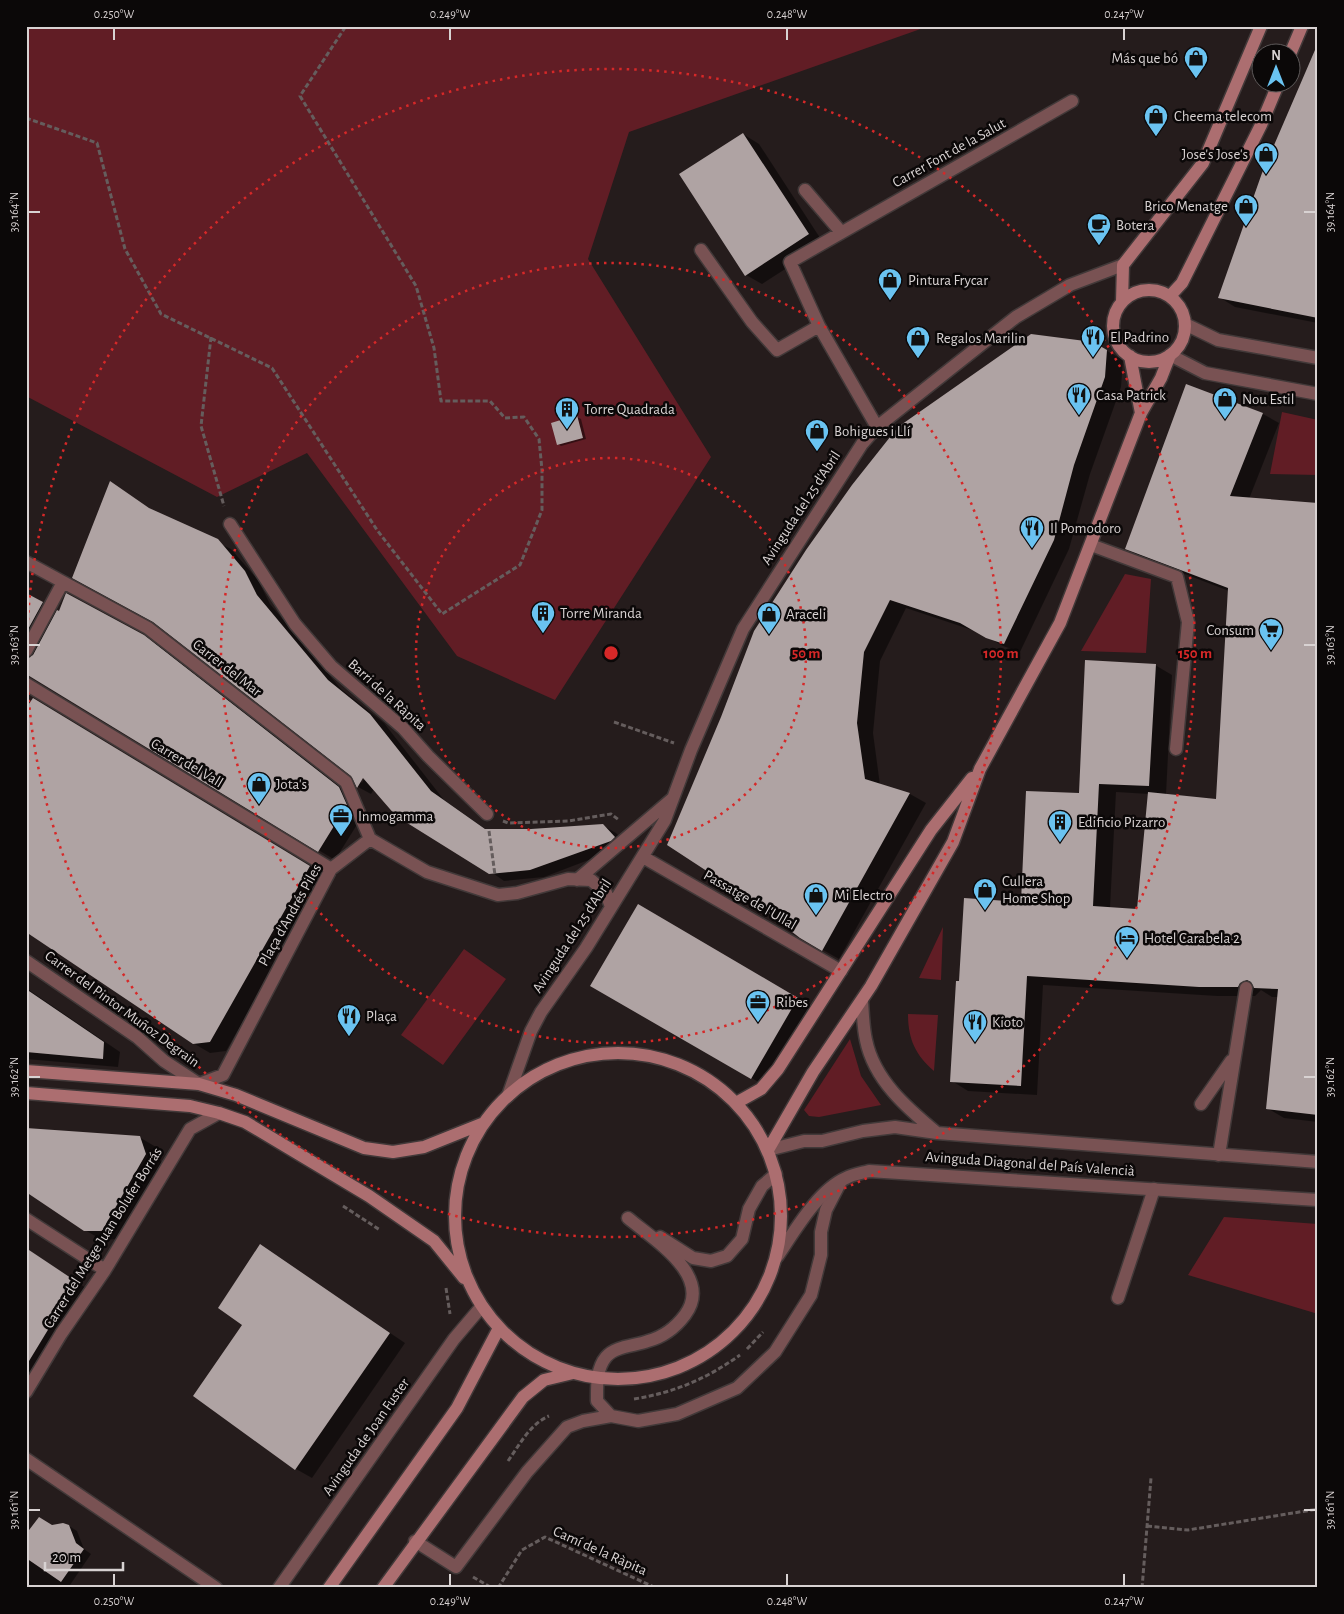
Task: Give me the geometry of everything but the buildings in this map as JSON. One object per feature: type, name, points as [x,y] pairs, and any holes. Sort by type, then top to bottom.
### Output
[{"type":"street","points":[[1122,302],[1122,265],[1203,163],[1261,26]]},
{"type":"street","points":[[1295,42],[1302,26]]},
{"type":"street","points":[[1170,296],[1182,283],[1261,125],[1275,92]]},
{"type":"street","name":"Carrer Font de la Salut","points":[[877,426],[820,326],[790,262],[1072,101]]},
{"type":"street","points":[[805,190],[841,232]]},
{"type":"street","points":[[701,250],[752,322],[777,350],[820,326]]},
{"type":"street","name":"Avinguda del 25 d'Abril","points":[[508,1096],[531,1031],[541,1012],[586,948],[665,820],[691,750],[743,629],[862,444],[877,426],[1016,317],[1070,285],[1122,265]]},
{"type":"street","points":[[1145,290],[1154,290],[1170,296],[1178,304],[1185,324],[1184,336],[1178,347],[1170,355],[1162,359],[1146,361],[1130,356],[1121,347],[1116,337],[1114,325],[1116,314],[1122,302],[1128,296],[1145,290]]},
{"type":"street","points":[[1185,324],[1218,340],[1318,358]]},
{"type":"street","points":[[1170,355],[1205,373],[1318,394]]},
{"type":"street","points":[[768,1150],[813,1072],[862,1001],[952,842],[980,769],[1060,623],[1141,413],[1161,378],[1170,355]]},
{"type":"street","points":[[1130,356],[1141,413]]},
{"type":"street","name":"Barri de la Ràpita","points":[[230,524],[295,624],[331,666],[403,728],[428,756],[487,814]]},
{"type":"street","points":[[1091,545],[1178,578],[1188,622],[1176,749]]},
{"type":"street","name":"Carrer del Mar","points":[[26,562],[148,628],[346,782],[370,839]]},
{"type":"street","points":[[26,651],[63,582]]},
{"type":"street","name":"Carrer del Vall","points":[[26,684],[331,870]]},
{"type":"street","points":[[736,1103],[760,1089],[778,1069],[931,830],[980,769]]},
{"type":"street","name":"Avinguda del 25 d'Abril","points":[[577,880],[673,798]]},
{"type":"street","points":[[370,839],[427,872],[498,895],[517,893],[568,879],[590,880],[606,893],[611,907]]},
{"type":"street","name":"Plaça d'Andrés Piles","points":[[199,1084],[223,1075],[331,870],[370,839]]},
{"type":"street","name":"Passatge de l'Ullal","points":[[643,857],[841,971]]},
{"type":"street","name":"Carrer del Pintor Muñoz Degrain","points":[[26,961],[137,1037],[164,1061],[199,1084]]},
{"type":"street","points":[[1218,1155],[1246,988]]},
{"type":"street","name":"Avinguda Diagonal del País Valencià","points":[[862,1001],[866,1041],[883,1081],[912,1112],[937,1133]]},
{"type":"street","points":[[598,1054],[606,1054],[648,1056],[696,1072],[736,1103],[754,1125],[768,1150],[782,1201],[782,1229],[777,1257],[758,1300],[729,1337],[689,1363],[671,1369],[644,1377],[597,1378],[573,1373],[533,1355],[499,1328],[482,1306],[469,1283],[458,1252],[454,1218],[458,1185],[467,1153],[484,1123],[508,1096],[550,1068],[598,1054]]},
{"type":"street","points":[[1201,1104],[1233,1058]]},
{"type":"street","points":[[26,1071],[199,1084],[236,1095],[364,1148],[392,1152],[424,1147],[484,1123]]},
{"type":"street","points":[[26,1093],[190,1106],[219,1112],[254,1127],[369,1196],[434,1241],[469,1283]]},
{"type":"street","name":"Carrer del Metge Juan Bolufer Borrás","points":[[26,1392],[105,1270],[190,1129],[219,1112]]},
{"type":"street","name":"Avinguda Diagonal del País Valencià","points":[[768,1150],[804,1141],[822,1141],[863,1131],[895,1127],[937,1133],[1318,1162]]},
{"type":"street","name":"Avinguda Diagonal del País Valencià","points":[[777,1257],[810,1209],[845,1178],[869,1171],[893,1171],[1318,1200]]},
{"type":"street","points":[[611,1416],[597,1401],[597,1378],[605,1357],[615,1350],[650,1341],[676,1326],[693,1304],[692,1286],[684,1266],[628,1218],[693,1258],[711,1261],[727,1256],[742,1239],[749,1209],[762,1186],[776,1174]]},
{"type":"street","points":[[415,1541],[456,1567],[527,1472],[567,1427],[583,1421],[611,1416],[638,1421],[677,1414],[737,1388],[775,1352],[811,1295],[821,1255],[820,1232],[826,1210],[840,1183]]},
{"type":"street","points":[[1118,1298],[1154,1189]]},
{"type":"street","points":[[26,1219],[105,1270]]},
{"type":"street","name":"Avinguda de Joan Fuster","points":[[279,1588],[454,1339],[482,1306]]},
{"type":"street","points":[[329,1588],[457,1408],[499,1328]]},
{"type":"street","points":[[383,1588],[415,1541],[523,1397],[544,1380],[573,1373]]},
{"type":"street","points":[[26,1459],[216,1588]]},
{"type":"path","points":[[26,118],[96,143],[125,249],[162,314],[272,368],[377,530],[442,614],[520,565],[542,510],[542,470],[539,439],[524,417],[505,418],[490,401],[441,401],[434,348],[416,286],[300,96],[346,26]]},
{"type":"path","points":[[211,337],[201,426],[230,524]]},
{"type":"path","points":[[614,722],[691,750]]},
{"type":"path","points":[[487,814],[508,823],[568,821],[611,814],[634,831]]},
{"type":"path","points":[[487,814],[498,895]]},
{"type":"path","points":[[336,1202],[385,1233]]},
{"type":"path","points":[[440,1281],[446,1288],[454,1339]]},
{"type":"path","points":[[597,1401],[607,1398],[635,1399],[680,1389],[711,1375],[742,1354],[765,1330]]},
{"type":"path","points":[[508,1462],[535,1425],[540,1420],[557,1412]]},
{"type":"path","points":[[1142,1588],[1150,1478]]},
{"type":"path","points":[[1147,1526],[1188,1530],[1318,1509]]},
{"type":"path","name":"Camí de la Ràpita","points":[[498,1588],[522,1550],[545,1537],[656,1588]]},
{"type":"shaded area","points":[[26,26],[929,26],[629,132],[588,259],[711,457],[555,700],[457,656],[307,453],[217,497],[26,396]]},
{"type":"shaded area","points":[[1282,412],[1318,420],[1318,475],[1270,474]]},
{"type":"shaded area","points":[[1125,574],[1151,579],[1146,653],[1081,651]]},
{"type":"shaded area","points":[[943,927],[941,980],[919,978]]},
{"type":"shaded area","points":[[464,949],[506,979],[443,1065],[401,1035]]},
{"type":"shaded area","points":[[908,1014],[938,1015],[934,1071],[922,1059],[914,1046],[909,1031]]},
{"type":"shaded area","points":[[850,1039],[861,1076],[881,1105],[819,1117],[809,1116],[804,1110]]},
{"type":"shaded area","points":[[1224,1217],[1318,1224],[1318,1314],[1188,1275]]},
{"type":"place","name":"Más que bó","points":[[1196,79]]},
{"type":"place","name":"Cheema telecom","points":[[1156,137]]},
{"type":"place","name":"Jose's Jose's","points":[[1266,175]]},
{"type":"place","name":"Brico Menatge","points":[[1246,227]]},
{"type":"place","name":"Botera","points":[[1099,246]]},
{"type":"place","name":"Pintura Frycar","points":[[890,301]]},
{"type":"place","name":"El Padrino","points":[[1093,358]]},
{"type":"place","name":"Regalos Marilin","points":[[918,359]]},
{"type":"place","name":"Casa Patrick","points":[[1079,416]]},
{"type":"place","name":"Nou Estil","points":[[1225,420]]},
{"type":"place","name":"Torre Quadrada","points":[[567,430]]},
{"type":"place","name":"Bohigues i Llí","points":[[817,452]]},
{"type":"place","name":"Il Pomodoro","points":[[1032,549]]},
{"type":"place","name":"Torre Miranda","points":[[543,634]]},
{"type":"place","name":"Araceli","points":[[769,635]]},
{"type":"place","name":"Consum","points":[[1271,651]]},
{"type":"place","name":"Jota's","points":[[259,805]]},
{"type":"place","name":"Inmogamma","points":[[341,837]]},
{"type":"place","name":"Edificio Pizarro","points":[[1060,843]]},
{"type":"place","name":"Cullera Home Shop","points":[[985,911]]},
{"type":"place","name":"Mi Electro","points":[[816,916]]},
{"type":"place","name":"Hotel Carabela 2","points":[[1127,959]]},
{"type":"place","name":"Ribes","points":[[758,1023]]},
{"type":"place","name":"Plaça","points":[[349,1037]]},
{"type":"place","name":"Kioto","points":[[975,1043]]}]
